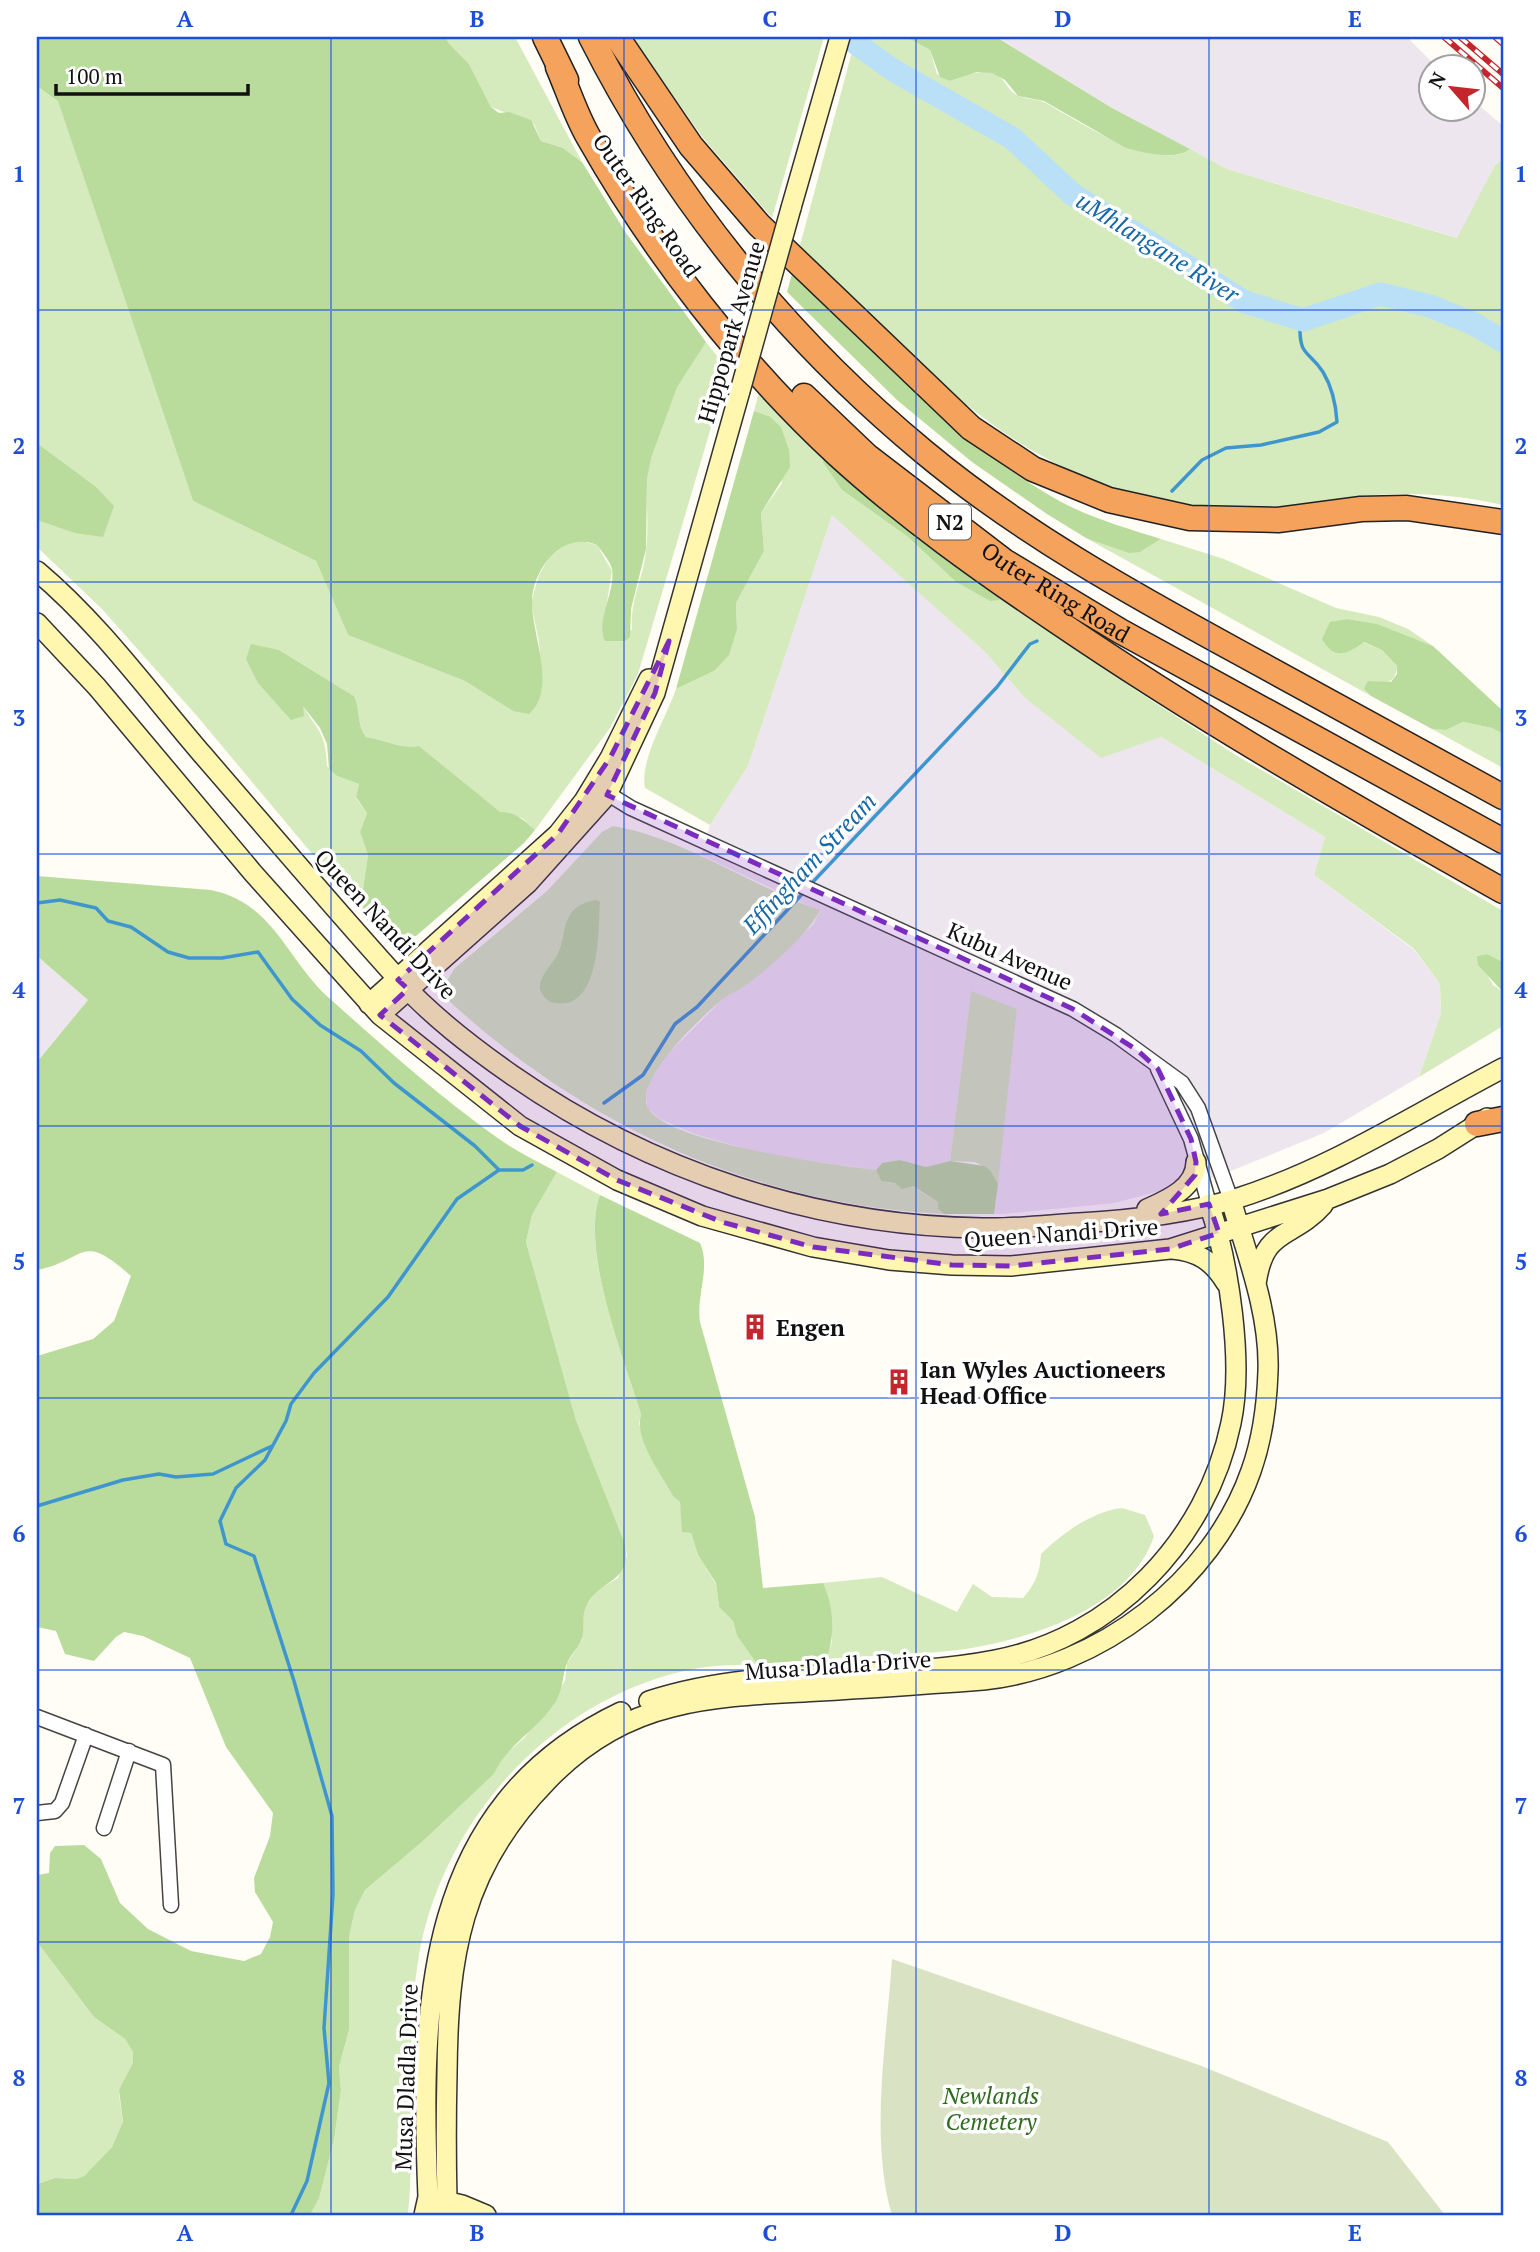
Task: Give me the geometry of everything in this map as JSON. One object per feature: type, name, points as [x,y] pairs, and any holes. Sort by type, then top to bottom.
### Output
[{"type":"highway","name":"Outer Ring Road","points":[[545,37],[558,67],[621,173],[721,307],[832,424],[907,489],[1004,561],[1054,593],[1503,841]]},
{"type":"highway","name":"Outer Ring Road","points":[[592,37],[643,132],[726,250],[802,338],[926,453],[1032,530],[1142,599],[1503,797]]},
{"type":"highway","points":[[617,37],[691,146],[759,225],[971,428],[1033,468],[1109,500],[1190,518],[1278,520],[1361,509],[1407,508],[1503,522]]},
{"type":"highway","points":[[558,67],[587,136],[667,259],[737,348],[838,454],[927,529],[1112,659],[1211,724],[1503,891]]},
{"type":"highway","points":[[1477,1124],[1503,1119]]},
{"type":"street","name":"Hippopark Avenue","points":[[375,1010],[528,883],[601,789],[650,706],[840,37]]},
{"type":"street","name":"Queen Nandi Drive","points":[[37,571],[95,626],[403,985],[486,1056],[577,1117],[684,1169],[728,1184],[820,1210],[897,1222],[981,1228],[1121,1222],[1231,1200],[1364,1146],[1503,1068]]},
{"type":"street","name":"Queen Nandi Drive","points":[[37,624],[97,687],[261,882],[375,1010],[493,1106],[547,1143],[652,1196],[722,1222],[813,1247],[889,1260],[952,1265],[1011,1266],[1170,1249],[1328,1199],[1390,1174],[1438,1149],[1503,1108]]},
{"type":"street","name":"Kubu Avenue","points":[[601,789],[790,881],[1073,1009],[1116,1035],[1158,1069],[1182,1083],[1198,1108],[1231,1200]]},
{"type":"street","name":"Kubu Avenue","points":[[1158,1069],[1191,1139],[1209,1204]]},
{"type":"street","points":[[1121,1222],[1176,1194],[1195,1175],[1196,1162]]},
{"type":"street","points":[[1255,1286],[1259,1265],[1267,1247],[1281,1233],[1315,1213],[1328,1199]]},
{"type":"street","name":"Musa Dladla Drive","points":[[435,2207],[453,1961],[477,1879],[499,1839],[529,1799],[574,1755],[622,1725],[670,1707],[716,1698],[1007,1678],[1108,1640],[1135,1622],[1208,1548],[1220,1532],[1251,1471],[1265,1412],[1268,1370],[1267,1340],[1231,1200]]},
{"type":"street","name":"Musa Dladla Drive","points":[[435,2207],[428,2080],[439,1943],[447,1909],[479,1840],[530,1775],[561,1746],[592,1726],[634,1706],[679,1691],[746,1680],[947,1667],[997,1660],[1041,1648],[1082,1630],[1122,1602],[1185,1534],[1213,1486],[1225,1448],[1233,1410],[1235,1376],[1228,1287],[1219,1233],[1209,1204]]},
{"type":"street","points":[[1170,1249],[1186,1250],[1206,1258],[1218,1269],[1228,1287]]},
{"type":"street","points":[[37,1717],[160,1763],[164,1768],[171,1905]]},
{"type":"street","points":[[37,1813],[55,1811],[62,1803],[86,1735]]},
{"type":"street","points":[[104,1828],[129,1751]]},
{"type":"street","points":[[435,2207],[486,2215]]},
{"type":"highlighted area","points":[[669,641],[655,693],[607,795],[1073,1009],[1137,1050],[1158,1069],[1191,1139],[1196,1162],[1195,1175],[1161,1214],[1209,1204],[1219,1233],[1170,1249],[1011,1266],[952,1265],[813,1247],[722,1222],[617,1180],[520,1126],[380,1015],[408,989],[398,980],[558,834],[610,758]]},
{"type":"shaded area","points":[[996,37],[1407,37],[1422,52],[1418,52],[1418,122],[1488,122],[1488,113],[1503,126],[1503,159],[1495,165],[1458,238],[1227,169],[1112,108]]},
{"type":"shaded area","points":[[832,514],[985,652],[1024,697],[1161,737],[1325,837],[1314,875],[1414,950],[1440,984],[1441,1013],[1419,1077],[1324,1133],[1221,1175],[1114,1203],[1003,1214],[994,1214],[1017,1009],[971,992],[950,1161],[926,1167],[900,1160],[882,1163],[876,1170],[763,1154],[695,1134],[660,1119],[648,1109],[646,1098],[649,1083],[663,1059],[724,998],[746,985],[813,925],[820,911],[701,855],[710,825],[748,766]]},
{"type":"shaded area","points":[[37,956],[88,1000],[37,1062]]},
{"type":"green space","points":[[37,37],[445,37],[469,64],[491,107],[499,113],[509,112],[531,120],[541,141],[563,148],[582,162],[626,233],[706,342],[677,387],[651,458],[647,479],[646,549],[631,609],[630,637],[625,641],[605,641],[602,624],[611,587],[612,569],[597,545],[584,542],[562,547],[544,565],[538,576],[532,601],[541,660],[542,690],[529,714],[513,711],[465,681],[348,635],[316,561],[193,501],[58,101],[37,86]]},
{"type":"green space","points":[[445,37],[515,37],[582,162],[563,148],[541,141],[534,124],[491,107],[469,64],[448,44]]},
{"type":"green space","points":[[632,37],[824,37],[772,218],[703,138]]},
{"type":"green space","points":[[856,37],[906,37],[930,50],[937,74],[950,81],[976,73],[992,73],[1000,77],[1012,92],[1019,96],[1046,103],[1096,132],[1138,150],[1158,155],[1176,155],[1190,149],[1227,169],[1457,238],[1495,165],[1503,159],[1503,505],[1464,498],[1404,494],[1345,498],[1271,508],[1192,505],[1123,490],[1062,466],[1006,434],[954,395],[799,249]]},
{"type":"green space","points":[[906,37],[996,37],[1112,108],[1190,149],[1184,153],[1167,155],[1124,147],[1044,101],[1018,96],[1005,80],[992,73],[977,72],[950,81],[940,77],[930,50]]},
{"type":"green space","points":[[37,86],[58,100],[193,501],[316,561],[348,635],[465,681],[513,711],[542,690],[539,642],[531,603],[539,575],[548,559],[564,545],[577,540],[597,545],[612,571],[604,621],[632,630],[633,608],[646,551],[649,462],[660,425],[675,389],[706,342],[728,370],[638,674],[610,728],[535,830],[522,818],[500,813],[419,746],[399,745],[366,737],[354,696],[279,650],[301,701],[322,737],[327,766],[337,776],[359,784],[356,798],[367,813],[360,832],[368,855],[360,909],[364,916],[197,716],[101,608],[37,547],[37,520],[95,486],[37,443]]},
{"type":"green space","points":[[793,270],[888,366],[954,427],[989,455],[1065,504],[1100,519],[1161,539],[1140,552],[1129,553],[1086,538],[972,462],[897,400],[787,292]]},
{"type":"green space","points":[[760,388],[825,451],[842,490],[908,537],[955,581],[1002,595],[1134,689],[1234,754],[1503,911],[1503,962],[1487,954],[1477,956],[1493,985],[1503,992],[1503,1026],[1419,1077],[1441,1013],[1440,984],[1414,949],[1314,875],[1325,837],[1161,737],[1101,758],[1024,697],[985,652],[832,515],[748,766],[710,825],[645,788],[644,777],[650,752],[676,689],[714,671],[737,629],[736,603],[764,551],[761,513],[782,483],[769,416],[754,411]]},
{"type":"green space","points":[[754,411],[769,416],[781,427],[789,450],[790,467],[761,513],[764,551],[736,603],[737,629],[729,655],[714,671],[676,689]]},
{"type":"green space","points":[[37,443],[95,486],[114,506],[103,537],[75,533],[37,520]]},
{"type":"green space","points":[[825,451],[1002,595],[999,600],[990,601],[955,581],[908,537],[842,490],[823,462]]},
{"type":"green space","points":[[1086,538],[1140,552],[1161,539],[1224,559],[1336,608],[1379,617],[1408,629],[1433,646],[1376,624],[1348,619],[1363,642],[1382,650],[1397,666],[1391,681],[1364,689],[1371,696]]},
{"type":"green space","points":[[1348,619],[1377,624],[1433,646],[1503,711],[1503,734],[1492,728],[1463,722],[1446,730],[1432,729],[1371,696],[1364,689],[1368,681],[1391,682],[1397,674],[1397,666],[1382,650],[1364,642],[1346,652],[1336,653],[1331,650],[1322,639],[1330,622]]},
{"type":"green space","points":[[251,644],[279,650],[354,696],[366,737],[399,745],[419,746],[500,812],[515,815],[535,830],[524,843],[416,936],[391,934],[377,928],[360,909],[368,855],[360,832],[367,813],[356,797],[359,784],[337,776],[329,769],[327,744],[320,728],[303,706],[304,716],[291,720],[258,683],[246,659]]},
{"type":"green space","points":[[1463,722],[1492,728],[1503,734],[1503,768],[1432,729],[1446,730]]},
{"type":"green space","points":[[613,826],[667,841],[820,910],[807,930],[787,951],[755,978],[713,1007],[672,1049],[651,1081],[646,1096],[648,1108],[661,1121],[718,1142],[876,1170],[881,1181],[912,1186],[938,1202],[938,1209],[944,1214],[874,1207],[806,1194],[741,1176],[677,1151],[616,1121],[557,1085],[501,1045],[448,1000],[445,984],[455,968],[547,891],[602,832]]},
{"type":"green space","points":[[37,876],[211,890],[250,907],[278,934],[314,983],[409,1068],[500,1139],[557,1172],[532,1215],[526,1242],[576,1420],[625,1544],[624,1567],[591,1598],[586,1607],[581,1641],[568,1661],[559,1696],[549,1711],[506,1754],[494,1774],[422,1842],[365,1890],[355,1910],[349,1936],[349,2030],[339,2067],[341,2090],[334,2140],[319,2198],[310,2215],[37,2215],[37,2184],[55,2178],[76,2179],[84,2176],[112,2147],[123,2122],[119,2090],[133,2063],[133,2052],[125,2039],[94,2017],[37,1942],[37,1875],[49,1873],[50,1853],[55,1846],[84,1845],[101,1859],[120,1903],[148,1929],[191,1951],[244,1961],[261,1954],[270,1937],[273,1922],[255,1892],[254,1878],[270,1836],[273,1813],[226,1747],[190,1658],[143,1636],[124,1632],[94,1661],[65,1654],[56,1631],[37,1627],[37,1356],[93,1339],[114,1321],[131,1276],[102,1254],[92,1251],[37,1270],[37,1062],[88,1000],[37,956]]},
{"type":"green space","points":[[597,900],[600,902],[597,948],[589,982],[581,994],[570,1002],[550,1001],[542,994],[540,984],[559,951],[568,919],[578,907]]},
{"type":"green space","points":[[1487,954],[1503,962],[1503,992],[1478,965],[1477,956]]},
{"type":"green space","points":[[971,991],[1017,1009],[998,1184],[991,1171],[975,1162],[950,1161]]},
{"type":"green space","points":[[900,1160],[926,1167],[950,1161],[984,1166],[991,1171],[998,1184],[994,1214],[944,1214],[938,1209],[938,1202],[913,1186],[902,1189],[895,1183],[881,1181],[876,1170],[882,1163]]},
{"type":"green space","points":[[557,1172],[600,1195],[595,1218],[600,1274],[615,1335],[641,1414],[639,1424],[673,1495],[680,1502],[683,1531],[691,1533],[698,1555],[716,1584],[719,1607],[733,1621],[737,1636],[757,1664],[699,1668],[647,1682],[598,1704],[553,1735],[513,1771],[479,1813],[451,1859],[431,1909],[418,1961],[412,2024],[408,2215],[310,2215],[319,2197],[334,2140],[341,2090],[339,2067],[349,2030],[349,1935],[355,1910],[365,1890],[422,1842],[494,1774],[499,1760],[525,1737],[565,1681],[567,1663],[582,1640],[582,1620],[586,1606],[596,1591],[618,1578],[627,1555],[576,1420],[526,1242],[532,1215]]},
{"type":"green space","points":[[600,1195],[700,1243],[704,1272],[700,1322],[755,1517],[763,1588],[823,1583],[832,1620],[827,1659],[757,1664],[737,1636],[733,1621],[719,1607],[716,1583],[698,1555],[691,1533],[682,1532],[680,1502],[673,1496],[656,1467],[641,1435],[641,1414],[607,1305],[596,1245],[595,1218]]},
{"type":"green space","points":[[1122,1508],[1145,1515],[1154,1536],[1143,1558],[1128,1578],[1088,1609],[1040,1631],[972,1648],[827,1659],[832,1641],[823,1583],[882,1577],[957,1612],[973,1584],[992,1597],[1023,1598],[1036,1578],[1041,1554],[1049,1546],[1089,1519]]},
{"type":"green space","points":[[37,1942],[94,2017],[125,2039],[133,2052],[133,2063],[119,2094],[123,2123],[112,2147],[84,2176],[76,2179],[55,2178],[37,2184]]},
{"type":"green space","name":"Newlands Cemetery","points":[[892,1959],[1199,2065],[1388,2142],[1445,2215],[892,2215],[885,2185],[881,2121]]},
{"type":"waterway","name":"uMhlangane River","points":[[847,37],[893,70],[1012,138],[1072,194],[1245,302],[1303,320],[1380,294],[1430,306],[1474,324],[1503,341]]},
{"type":"waterway","name":"Effingham Stream","points":[[1172,491],[1202,460],[1226,448],[1261,445],[1319,432],[1337,422],[1329,384],[1301,342],[1300,323],[1320,315]]},
{"type":"waterway","name":"Effingham Stream","points":[[810,885],[997,687],[1030,644],[1037,641]]},
{"type":"waterway","name":"Effingham Stream","points":[[604,1103],[643,1075],[675,1024],[697,1007],[805,891]]},
{"type":"waterway","points":[[37,903],[60,900],[96,908],[108,921],[131,927],[168,952],[189,958],[222,958],[258,952],[292,999],[320,1025],[361,1051],[394,1083],[475,1146],[499,1170],[523,1170],[532,1165]]},
{"type":"waterway","points":[[291,2215],[307,2181],[329,2083],[324,2028],[333,1894],[332,1816],[294,1681],[254,1556],[226,1544],[220,1521],[236,1488],[265,1460],[286,1421],[291,1404],[314,1373],[388,1297],[457,1199],[499,1170]]},
{"type":"waterway","points":[[37,1506],[123,1480],[159,1474],[176,1477],[213,1474],[272,1446]]},
{"type":"railway","points":[[1444,37],[1503,88]]},
{"type":"railway","points":[[1460,37],[1503,74]]},
{"type":"railway","points":[[1495,37],[1503,44]]},
{"type":"place","name":"Engen","points":[[755,1327]]},
{"type":"place","name":"Ian Wyles Auctioneers Head Office","points":[[899,1382]]}]
